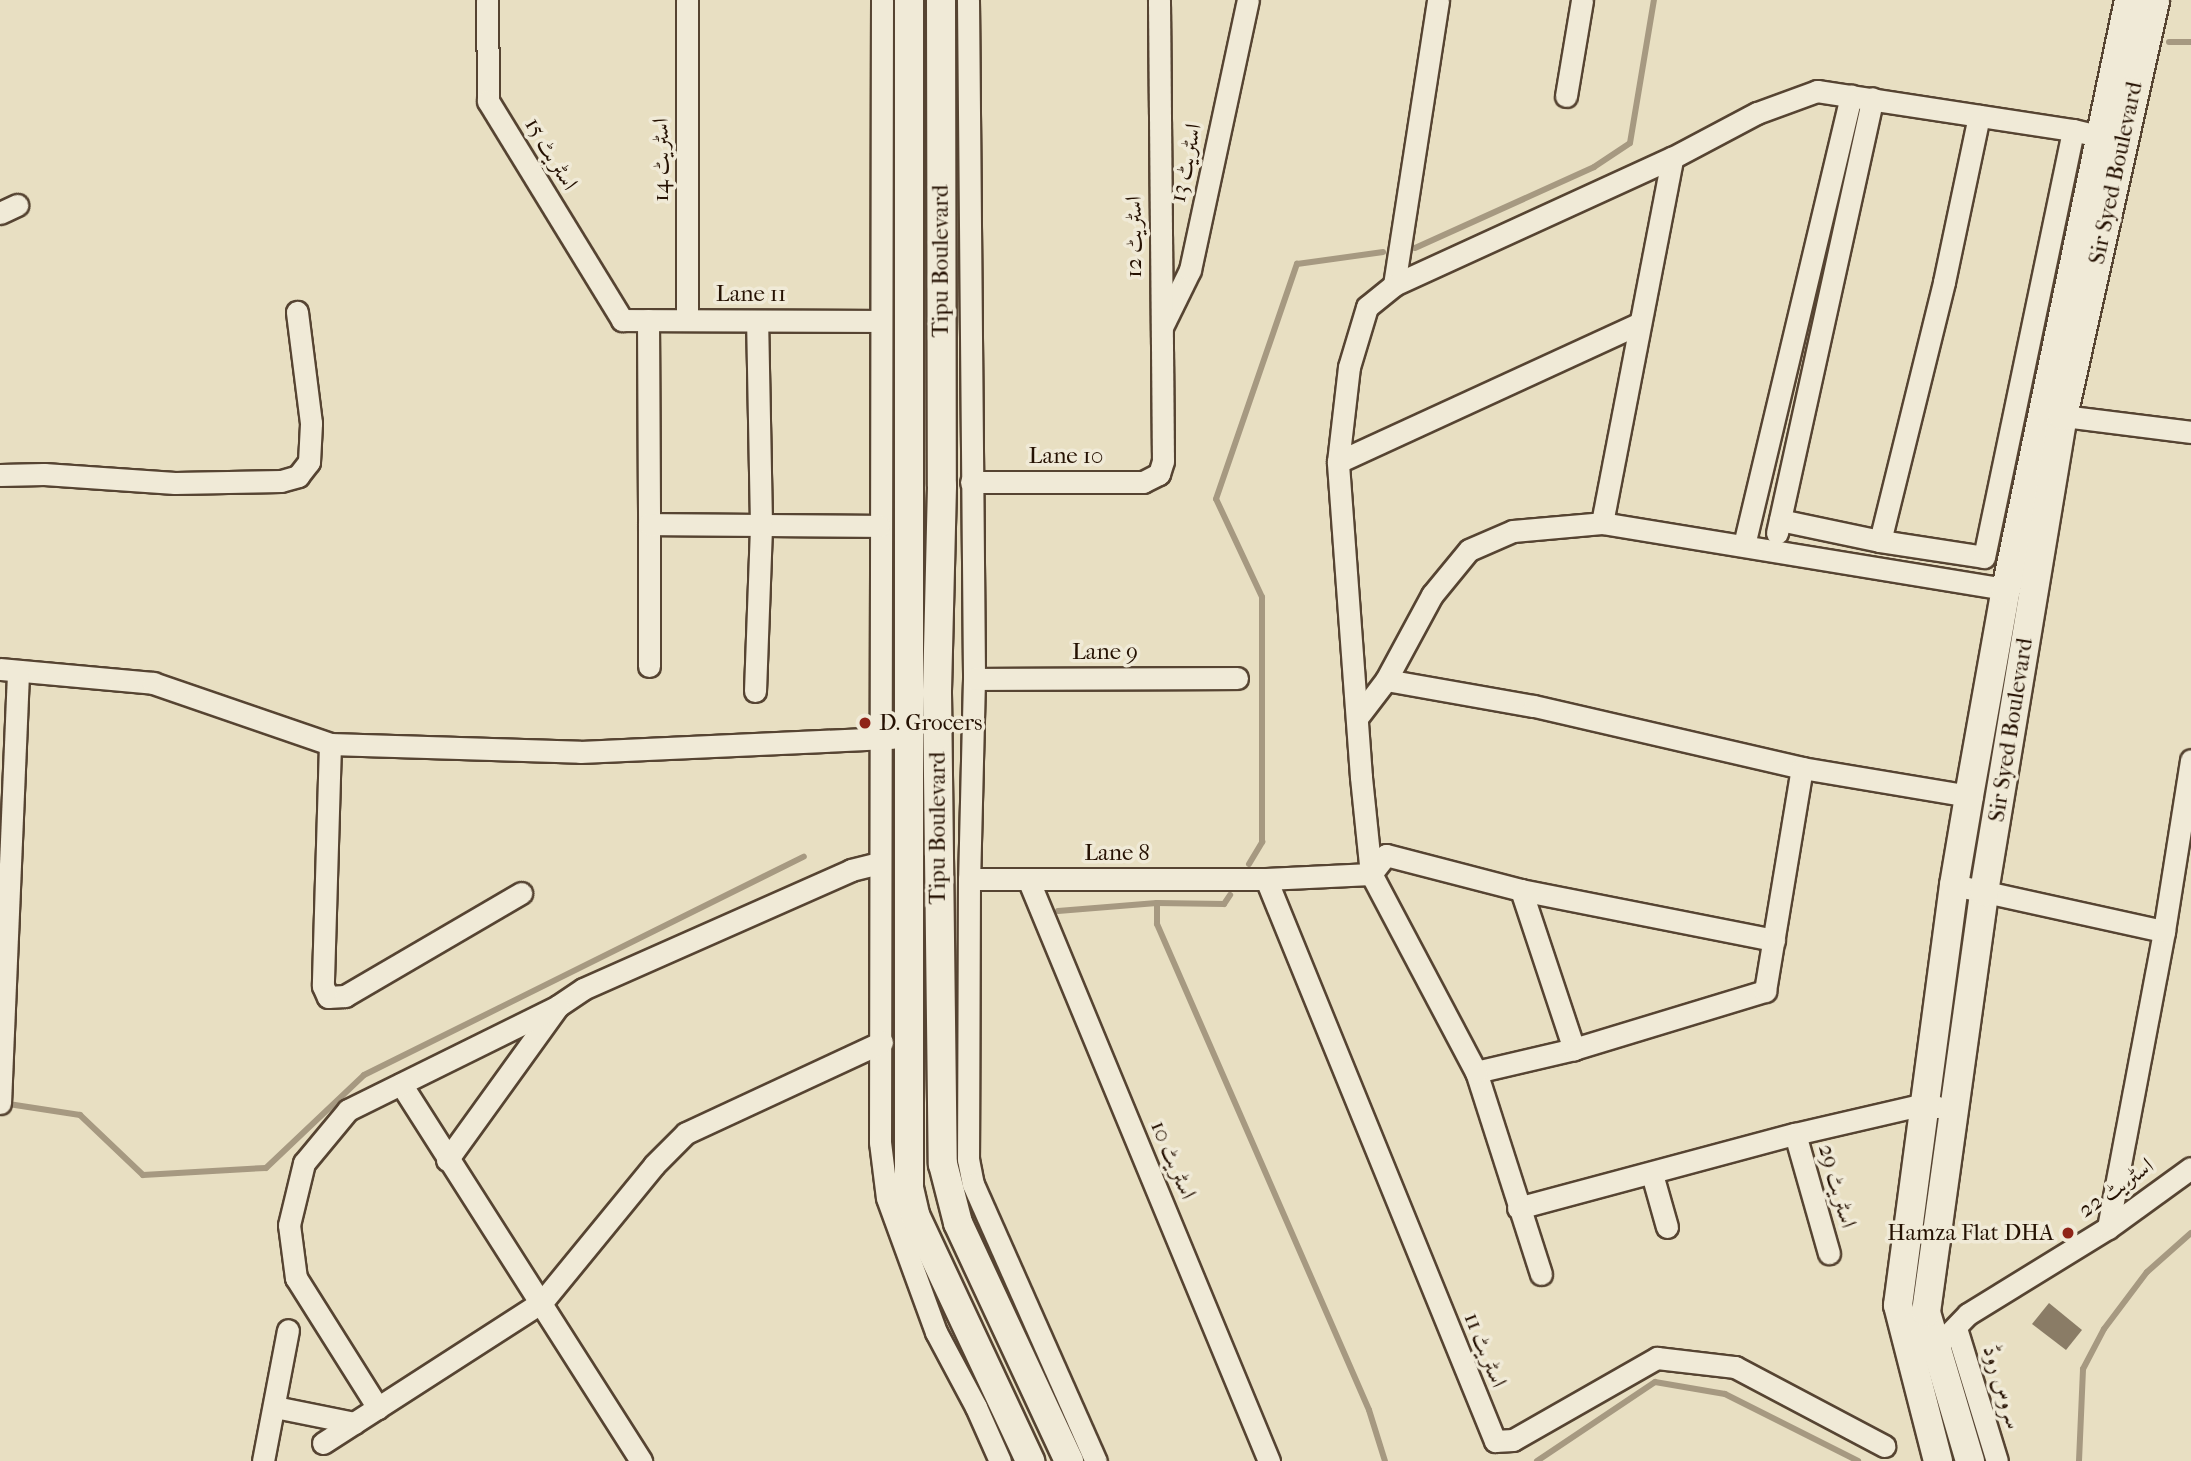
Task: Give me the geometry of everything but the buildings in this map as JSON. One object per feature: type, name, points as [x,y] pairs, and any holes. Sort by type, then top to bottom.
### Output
[{"type":"street","name":"اسٹریٹ 15","points":[[487,0],[488,101],[622,320]]},
{"type":"street","name":"اسٹریٹ 14","points":[[687,0],[687,320]]},
{"type":"street","points":[[882,0],[879,526],[893,737],[880,863],[880,1142],[887,1198],[936,1332],[976,1407],[1000,1461]]},
{"type":"street","name":"Tipu Boulevard","points":[[909,0],[910,266],[893,737],[909,1074],[909,1188],[915,1214],[1030,1461]]},
{"type":"street","name":"Tipu Boulevard","points":[[941,0],[942,486],[937,693],[955,1077],[943,1164],[958,1223],[1069,1461]]},
{"type":"street","points":[[968,0],[974,680],[969,879],[955,1077],[973,1184],[1096,1461]]},
{"type":"street","name":"اسٹریٹ 12","points":[[1158,0],[1163,461],[1159,474]]},
{"type":"street","name":"اسٹریٹ 13","points":[[1161,331],[1190,270],[1248,0]]},
{"type":"street","points":[[1394,285],[1438,0]]},
{"type":"street","points":[[1566,96],[1582,0]]},
{"type":"street","name":"Sir Syed Boulevard","points":[[1970,1461],[1926,1312],[2033,521],[2142,2]]},
{"type":"street","points":[[1541,1274],[1476,1072],[1371,874],[1338,462],[1349,367],[1367,307],[1394,285],[1672,158],[1757,113],[1817,91],[2073,130],[2112,139]]},
{"type":"street","points":[[1744,545],[1851,96]]},
{"type":"street","points":[[1774,548],[1873,98]]},
{"type":"street","points":[[1880,541],[1944,282],[1979,116]]},
{"type":"street","points":[[1780,520],[1880,541],[1984,557],[2073,130]]},
{"type":"street","name":"Sir Syed Boulevard","points":[[1938,1461],[1898,1305],[1954,886],[2006,589],[2033,521],[2063,416],[2112,139]]},
{"type":"street","points":[[1602,523],[1638,324],[1672,158]]},
{"type":"street","points":[[910,266],[941,269]]},
{"type":"street","points":[[0,475],[44,474],[175,483],[281,481],[298,476],[309,462],[311,423],[297,312]]},
{"type":"street","name":"Lane 11","points":[[622,320],[879,321]]},
{"type":"street","points":[[648,320],[649,666]]},
{"type":"street","points":[[755,691],[761,524],[757,321]]},
{"type":"street","points":[[1338,462],[1638,324]]},
{"type":"street","points":[[2063,416],[2191,432]]},
{"type":"street","name":"Lane 10","points":[[971,482],[1143,482],[1159,474]]},
{"type":"street","points":[[1357,718],[1386,680],[1432,595],[1469,550],[1513,531],[1602,523],[1774,548],[2006,589]]},
{"type":"street","points":[[649,524],[879,526]]},
{"type":"street","points":[[0,1103],[9,670],[153,683],[330,744],[580,752],[893,737]]},
{"type":"street","name":"Lane 9","points":[[974,680],[1237,678]]},
{"type":"street","points":[[1386,680],[1534,706],[1802,768],[1969,796]]},
{"type":"street","points":[[330,744],[323,985],[328,997],[345,996],[521,893]]},
{"type":"street","points":[[2108,1228],[2164,931],[2191,760]]},
{"type":"street","points":[[1476,1072],[1574,1049],[1765,991],[1802,768]]},
{"type":"street","points":[[1371,874],[1386,855],[1521,890],[1774,940]]},
{"type":"street","points":[[378,1408],[296,1278],[289,1225],[304,1163],[348,1110],[558,1006],[583,989],[850,870],[880,863]]},
{"type":"street","name":"Lane 8","points":[[969,879],[1266,879],[1371,874]]},
{"type":"street","name":"اسٹریٹ 10","points":[[1028,879],[1269,1461]]},
{"type":"street","name":"اسٹریٹ 11","points":[[1266,879],[1495,1441],[1513,1440],[1657,1358],[1735,1367],[1884,1446]]},
{"type":"street","points":[[1954,886],[2164,931]]},
{"type":"street","points":[[1521,890],[1574,1049]]},
{"type":"street","points":[[447,1160],[558,1006]]},
{"type":"street","points":[[323,1443],[542,1302],[654,1165],[687,1133],[882,1042]]},
{"type":"street","points":[[909,1074],[955,1077]]},
{"type":"street","points":[[401,1084],[641,1461]]},
{"type":"street","points":[[1518,1208],[1795,1134],[1925,1104],[1954,1111]]},
{"type":"street","name":"اسٹریٹ 29","points":[[1795,1134],[1829,1253]]},
{"type":"street","name":"اسٹریٹ 22","points":[[1935,1348],[1968,1314],[2108,1228],[2191,1168]]},
{"type":"street","points":[[1652,1174],[1667,1227]]},
{"type":"street","name":"سروس روڈ","points":[[1956,1328],[1997,1461]]},
{"type":"street","points":[[263,1461],[288,1330]]},
{"type":"street","points":[[275,1407],[354,1423]]},
{"type":"waterway","points":[[1415,248],[1594,167],[1630,143],[1654,0]]},
{"type":"waterway","points":[[2169,42],[2191,42]]},
{"type":"waterway","points":[[1249,864],[1262,842],[1262,597],[1216,499],[1297,264],[1383,252]]},
{"type":"waterway","points":[[2,1103],[80,1115],[143,1175],[266,1168],[364,1075],[804,857]]},
{"type":"waterway","points":[[1058,911],[1157,903],[1224,904],[1230,895]]},
{"type":"waterway","points":[[1157,903],[1157,924],[1369,1410],[1385,1461]]},
{"type":"waterway","points":[[965,1197],[993,1265]]},
{"type":"waterway","points":[[2079,1461],[2083,1369],[2104,1329],[2147,1272],[2191,1233]]},
{"type":"waterway","points":[[1537,1461],[1655,1382],[1725,1394],[1858,1461]]},
{"type":"place","name":"D. Grocers","points":[[865,723]]},
{"type":"place","name":"Hamza Flat DHA","points":[[2068,1233]]}]
